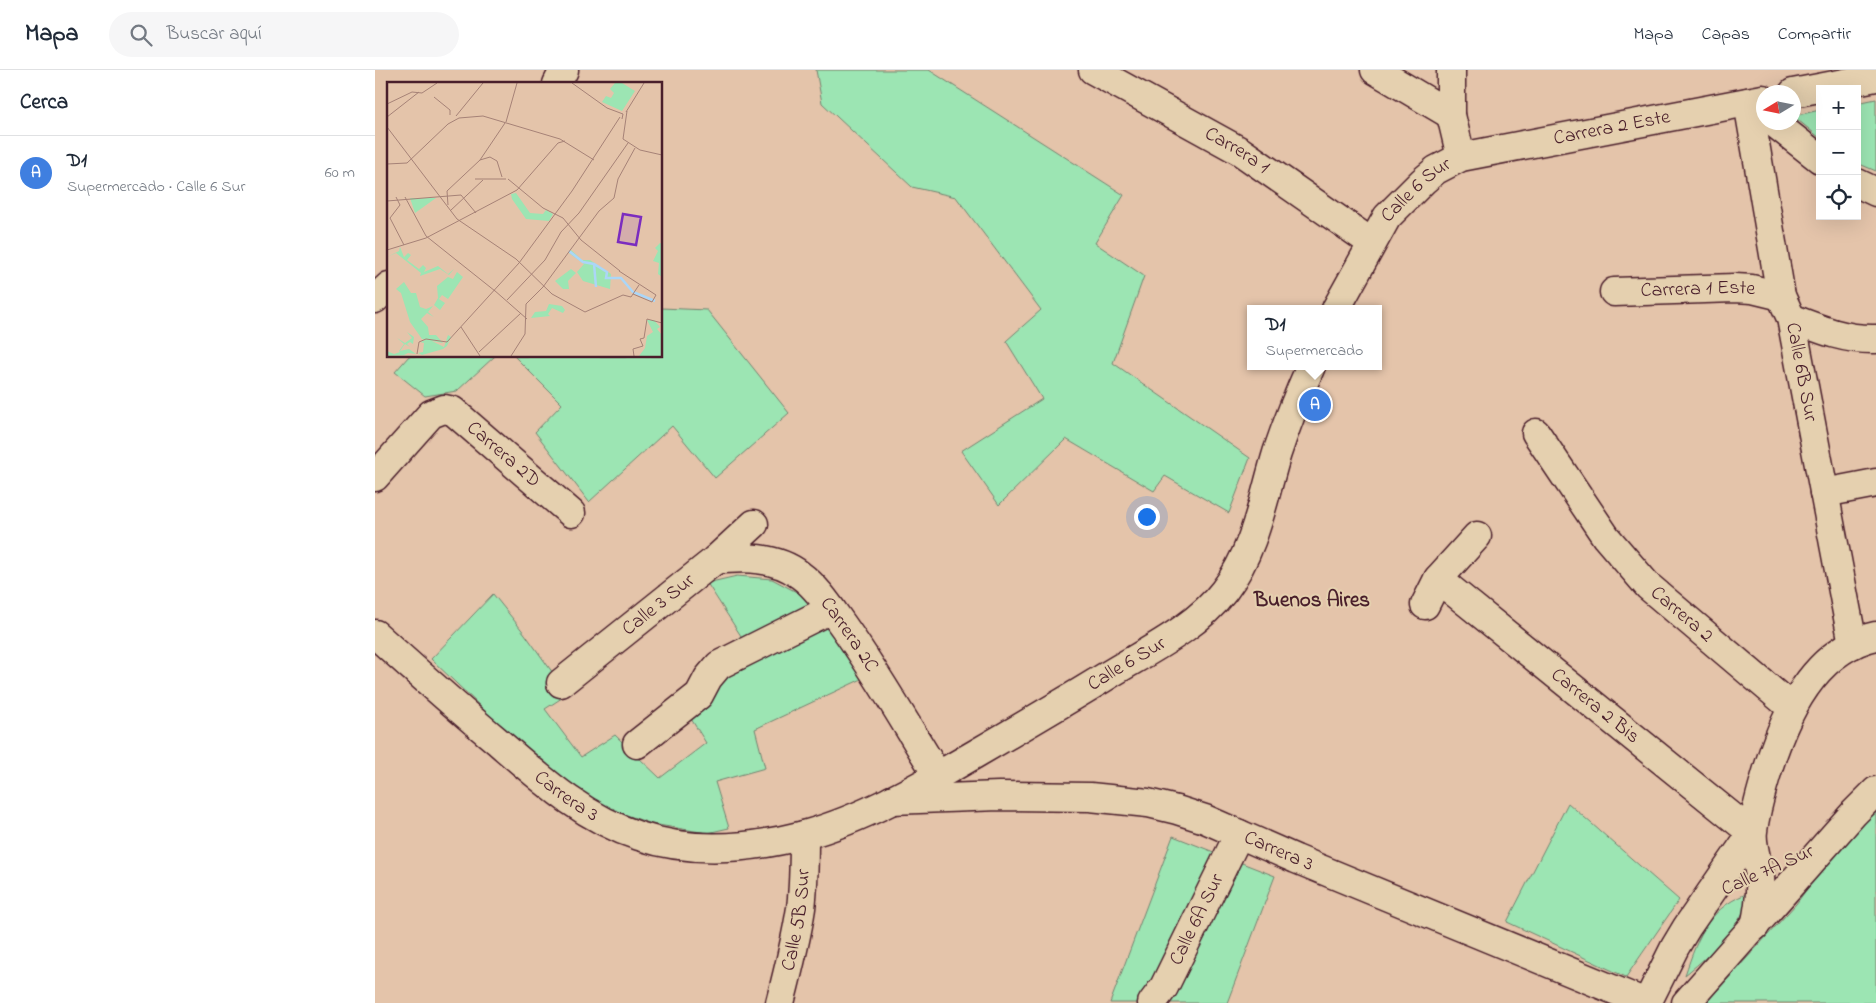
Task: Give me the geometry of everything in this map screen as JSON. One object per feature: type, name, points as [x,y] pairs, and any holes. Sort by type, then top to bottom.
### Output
[{"type":"street","points":[[558,82],[565,70]]},
{"type":"street","name":"Carrera 1","points":[[1093,70],[1240,152],[1372,243]]},
{"type":"street","points":[[1375,70],[1451,115]]},
{"type":"street","name":"Calle 6 Sur","points":[[1338,305],[1387,218],[1413,190],[1436,170],[1461,157],[1451,115],[1451,70]]},
{"type":"street","points":[[1801,92],[1876,78]]},
{"type":"street","name":"Carrera 2 Este","points":[[1461,157],[1756,105]]},
{"type":"street","name":"Calle 6B Sur","points":[[1761,130],[1786,307],[1824,493],[1865,640]]},
{"type":"street","points":[[1783,130],[1816,157]]},
{"type":"street","points":[[1861,185],[1876,192]]},
{"type":"street","points":[[375,299],[387,288]]},
{"type":"street","name":"Carrera 1 Este","points":[[1615,292],[1752,289],[1831,334],[1847,338],[1876,339]]},
{"type":"street","name":"Calle 6 Sur","points":[[804,835],[856,816],[938,776],[1107,676],[1170,637],[1210,608],[1226,589],[1249,545],[1294,404],[1309,370]]},
{"type":"street","name":"Carrera 2D","points":[[375,477],[431,414],[444,409],[453,411],[571,512]]},
{"type":"street","name":"Carrera 2","points":[[1536,432],[1606,537],[1648,586],[1792,708]]},
{"type":"street","points":[[1824,493],[1876,483]]},
{"type":"street","name":"Calle 3 Sur","points":[[561,683],[715,560],[754,524]]},
{"type":"street","points":[[1425,605],[1438,579],[1477,536]]},
{"type":"street","name":"Carrera 2C","points":[[715,560],[740,558],[765,560],[799,574],[831,609],[863,654],[938,776]]},
{"type":"street","name":"Carrera 2 Bis","points":[[1438,579],[1752,833]]},
{"type":"street","points":[[637,744],[699,695],[708,678],[719,665],[831,609]]},
{"type":"street","name":"Carrera 3","points":[[375,634],[544,782],[593,816],[617,828],[641,837],[667,843],[719,848],[745,846],[804,835]]},
{"type":"street","points":[[1709,897],[1752,833],[1770,760],[1792,708],[1803,690],[1837,653],[1865,640]]},
{"type":"street","name":"Calle 7A Sur","points":[[1686,1003],[1854,813],[1876,791]]},
{"type":"street","name":"Carrera 3","points":[[892,800],[999,796],[1090,797],[1119,799],[1177,810],[1647,1003]]},
{"type":"street","points":[[1752,833],[1760,878],[1759,906],[1755,926]]},
{"type":"street","name":"Calle 6A Sur","points":[[1152,1003],[1164,988],[1239,834]]},
{"type":"street","name":"Calle 5B Sur","points":[[780,1003],[791,961],[801,909],[804,873],[804,835]]},
{"type":"street","name":"Calle 7A Sur","points":[[1647,1003],[1675,946],[1709,897],[1760,878],[1800,859],[1829,842]]},
{"type":"green space","points":[[816,70],[929,70],[1124,195],[1095,243],[1144,276],[1113,363],[1250,458],[1229,513],[1165,476],[1154,491],[1066,439],[999,505],[961,451],[1042,399],[1006,341],[1041,310],[956,197],[912,187],[822,103]]},
{"type":"green space","points":[[1876,99],[1876,171],[1861,165],[1861,102]]},
{"type":"green space","points":[[1816,111],[1816,135],[1801,123],[1801,114]]},
{"type":"green space","points":[[663,308],[707,310],[789,413],[715,478],[672,426],[589,502],[535,432],[562,404],[516,358],[663,358]]},
{"type":"green space","points":[[407,358],[493,358],[457,391],[425,396],[395,372]]},
{"type":"green space","points":[[737,576],[772,579],[804,596],[832,629],[864,678],[755,729],[765,768],[715,782],[729,828],[707,833],[652,824],[599,805],[533,757],[431,659],[493,594],[525,634],[568,694],[545,709],[581,757],[615,735],[660,778],[706,743],[680,701],[700,679],[699,665],[741,636],[707,583]]},
{"type":"green space","points":[[1568,803],[1679,900],[1626,977],[1507,922]]},
{"type":"green space","points":[[1876,809],[1876,1003],[1706,1003],[1796,904],[1847,834]]},
{"type":"green space","points":[[1173,836],[1275,876],[1227,1003],[1110,1003]]},
{"type":"green space","points":[[1754,891],[1741,917],[1725,938],[1685,975],[1701,934],[1716,913],[1739,897]]},
{"type":"place","name":"D1","points":[[1315,405]]},
{"type":"district","name":"Buenos Aires","points":[[1312,601]]}]
